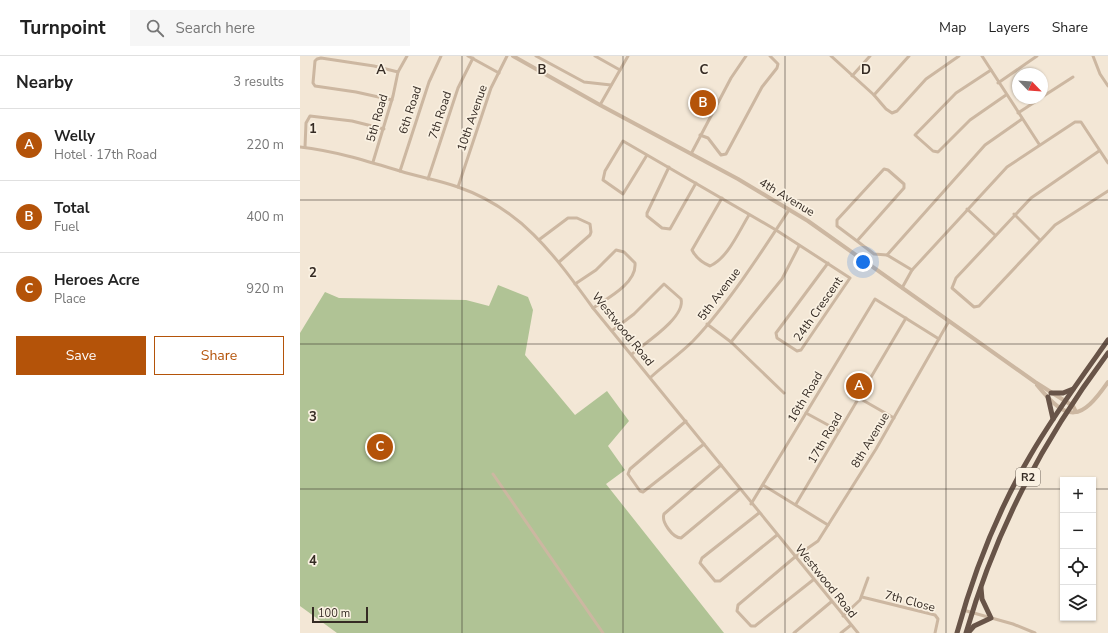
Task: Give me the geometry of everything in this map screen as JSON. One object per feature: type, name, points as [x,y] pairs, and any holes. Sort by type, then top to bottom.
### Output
[{"type":"highway","name":"R2","points":[[957,633],[963,610],[993,528],[1023,468],[1053,418],[1108,340]]},
{"type":"highway","name":"R2","points":[[967,633],[972,613],[992,554],[1014,504],[1039,458],[1108,353]]},
{"type":"highway","points":[[1053,418],[1050,395],[1073,390]]},
{"type":"highway","points":[[967,633],[974,626],[991,618],[982,599],[981,586]]},
{"type":"street","name":"5th Road","points":[[373,162],[384,129],[398,72],[407,56]]},
{"type":"street","name":"6th Road","points":[[400,171],[429,82],[441,56]]},
{"type":"street","points":[[468,56],[499,72]]},
{"type":"street","name":"10th Avenue","points":[[458,187],[491,88],[507,56]]},
{"type":"street","name":"4th Avenue","points":[[513,56],[789,210],[830,236],[1035,382],[1050,395]]},
{"type":"street","points":[[536,56],[584,82],[611,86]]},
{"type":"street","points":[[595,56],[620,70]]},
{"type":"street","points":[[600,105],[628,56]]},
{"type":"street","points":[[691,154],[731,78],[746,56]]},
{"type":"street","points":[[700,135],[708,138],[721,155],[726,154],[762,87],[778,68],[778,64],[770,56]]},
{"type":"street","points":[[831,56],[874,95],[889,112],[896,111],[926,80],[959,56]]},
{"type":"street","points":[[852,76],[870,56]]},
{"type":"street","points":[[874,95],[910,56]]},
{"type":"street","points":[[982,56],[998,83],[1039,144]]},
{"type":"street","points":[[998,83],[1037,56]]},
{"type":"street","points":[[1093,56],[1100,74],[1108,86]]},
{"type":"street","points":[[392,100],[356,92],[315,86],[313,83],[314,61],[321,58],[351,62],[398,72]]},
{"type":"street","name":"7th Road","points":[[428,179],[458,88],[472,58]]},
{"type":"street","points":[[991,70],[956,93],[916,135],[933,151],[938,152],[970,120],[1006,95]]},
{"type":"street","points":[[1048,93],[1073,77]]},
{"type":"street","points":[[1018,113],[1032,104]]},
{"type":"street","points":[[305,147],[307,119],[310,116],[352,121],[384,129]]},
{"type":"street","points":[[887,255],[982,148],[992,139],[1022,119]]},
{"type":"street","points":[[902,288],[912,270],[966,209],[1007,167],[1039,144],[1075,122],[1079,121],[1108,163]]},
{"type":"street","points":[[647,155],[623,194],[602,178],[618,146],[623,141],[776,230],[828,263]]},
{"type":"street","name":"Westwood Road","points":[[300,147],[340,153],[458,187],[500,207],[517,219],[540,239],[593,308],[651,377],[751,504],[858,633]]},
{"type":"street","points":[[1100,151],[1040,190],[1014,214],[956,278],[952,288],[975,307],[979,306],[1040,240],[1062,219],[1108,191]]},
{"type":"street","points":[[669,167],[647,213],[647,216],[662,228],[670,229],[696,183]]},
{"type":"street","points":[[858,241],[904,188],[904,184],[888,170],[884,169],[837,220],[837,226],[874,254],[887,255],[912,270]]},
{"type":"street","points":[[722,198],[692,250],[697,258],[706,264],[710,266],[717,262],[726,252],[749,215]]},
{"type":"street","points":[[966,209],[995,235]]},
{"type":"street","name":"5th Avenue","points":[[651,377],[692,342],[707,324],[789,210]]},
{"type":"street","points":[[1014,214],[1040,240]]},
{"type":"street","points":[[540,239],[568,218],[577,218],[590,224],[592,232],[590,235],[559,262]]},
{"type":"street","points":[[731,342],[782,279],[799,246]]},
{"type":"street","points":[[575,284],[596,270],[616,250],[624,252],[635,263],[633,274],[627,282],[593,308]]},
{"type":"street","name":"24th Crescent","points":[[828,263],[850,278],[801,350],[798,352],[788,347],[777,338],[777,332],[828,263]]},
{"type":"street","points":[[613,330],[634,314],[664,284],[681,299],[682,308],[675,318],[632,354]]},
{"type":"street","name":"16th Road","points":[[751,504],[764,485],[875,299],[906,318]]},
{"type":"street","points":[[906,318],[939,339]]},
{"type":"street","name":"17th Road","points":[[796,504],[906,318]]},
{"type":"street","name":"8th Avenue","points":[[813,580],[755,626],[751,626],[737,611],[738,605],[795,557],[816,543],[894,418],[949,322]]},
{"type":"street","points":[[707,324],[731,342],[784,393]]},
{"type":"street","points":[[1050,395],[1060,408],[1068,413],[1076,412],[1087,408],[1108,382]]},
{"type":"street","points":[[1050,395],[1073,406],[1076,412]]},
{"type":"street","points":[[859,398],[894,418]]},
{"type":"street","points":[[806,413],[839,431]]},
{"type":"street","points":[[686,421],[630,469],[628,474],[640,491],[644,492],[704,444]]},
{"type":"street","points":[[721,465],[664,514],[664,521],[670,531],[676,537],[681,538],[740,489]]},
{"type":"street","points":[[493,474],[603,633]]},
{"type":"street","points":[[764,485],[828,525]]},
{"type":"street","points":[[759,513],[702,558],[700,563],[704,569],[715,581],[720,581],[777,535]]},
{"type":"street","points":[[843,616],[862,597],[868,578]]},
{"type":"street","name":"7th Close","points":[[862,597],[935,615],[938,619],[935,633]]},
{"type":"street","points":[[794,633],[831,602]]},
{"type":"street","points":[[963,610],[1035,633]]},
{"type":"street","points":[[841,633],[851,626]]},
{"type":"green space","points":[[498,285],[528,297],[533,310],[525,355],[575,415],[607,391],[629,421],[608,446],[625,470],[606,484],[724,633],[337,633],[300,606],[300,333],[325,292],[339,298],[466,300],[489,306]]},
{"type":"place","name":"Total","points":[[703,103]]},
{"type":"place","name":"Welly","points":[[859,386]]},
{"type":"place","name":"Heroes Acre","points":[[380,447]]}]
